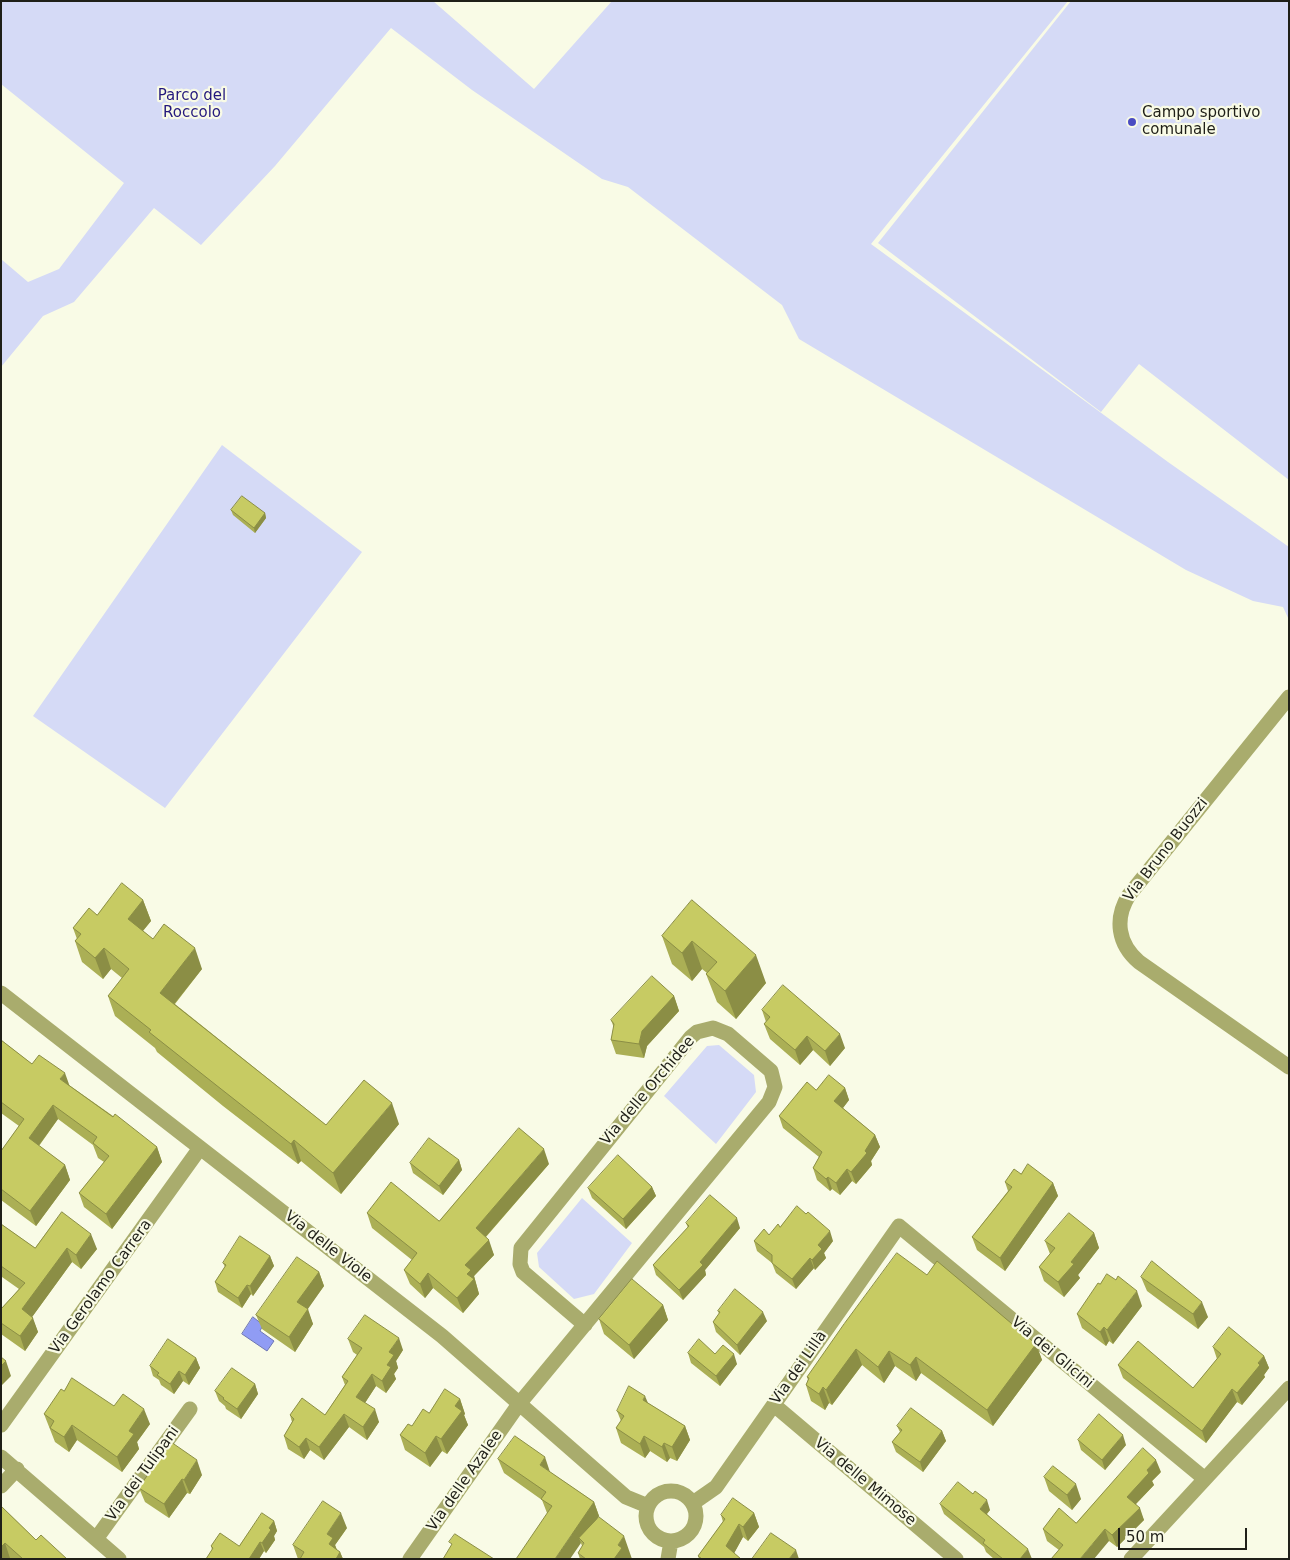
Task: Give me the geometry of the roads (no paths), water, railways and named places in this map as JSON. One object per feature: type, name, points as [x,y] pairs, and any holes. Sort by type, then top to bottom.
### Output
[{"type":"street","name":"Via Bruno Buozzi","points":[[1289,697],[1129,895],[1124,903],[1120,921],[1122,940],[1132,956],[1289,1067]]},
{"type":"street","name":"Via delle Viole","points":[[1,993],[442,1336],[626,1497],[648,1506]]},
{"type":"street","name":"Via delle Orchidee","points":[[519,1404],[585,1325],[773,1095],[775,1087],[771,1071],[721,1029],[704,1028],[691,1037],[520,1248],[520,1264],[523,1272],[585,1325]]},
{"type":"street","name":"Via Gerolamo Carrera","points":[[1,1426],[200,1148]]},
{"type":"street","name":"Via dei Lillà","points":[[692,1504],[716,1487],[899,1226]]},
{"type":"street","name":"Via dei Glicini","points":[[899,1226],[1205,1479]]},
{"type":"street","points":[[1132,1559],[1289,1388]]},
{"type":"street","name":"Via delle Azalee","points":[[410,1559],[519,1404]]},
{"type":"street","name":"Via delle Mimose","points":[[774,1405],[956,1559]]},
{"type":"street","name":"Via dei Tulipani","points":[[96,1539],[190,1409]]},
{"type":"street","points":[[1,1457],[17,1468],[119,1559]]},
{"type":"street","points":[[1,1486],[17,1468]]},
{"type":"street","points":[[674,1491],[681,1493],[692,1504],[696,1518],[690,1532],[678,1540],[663,1539],[650,1529],[647,1522],[648,1506],[659,1494],[674,1491]]},
{"type":"street","points":[[668,1559],[671,1541]]},
{"type":"water","points":[[253,1317],[263,1325],[260,1331],[274,1341],[267,1351],[242,1334]]},
{"type":"place","name":"Campo sportivo comunale","points":[[1132,122]]},
{"type":"park label","name":"Parco del Roccolo","points":[[192,104]]}]
